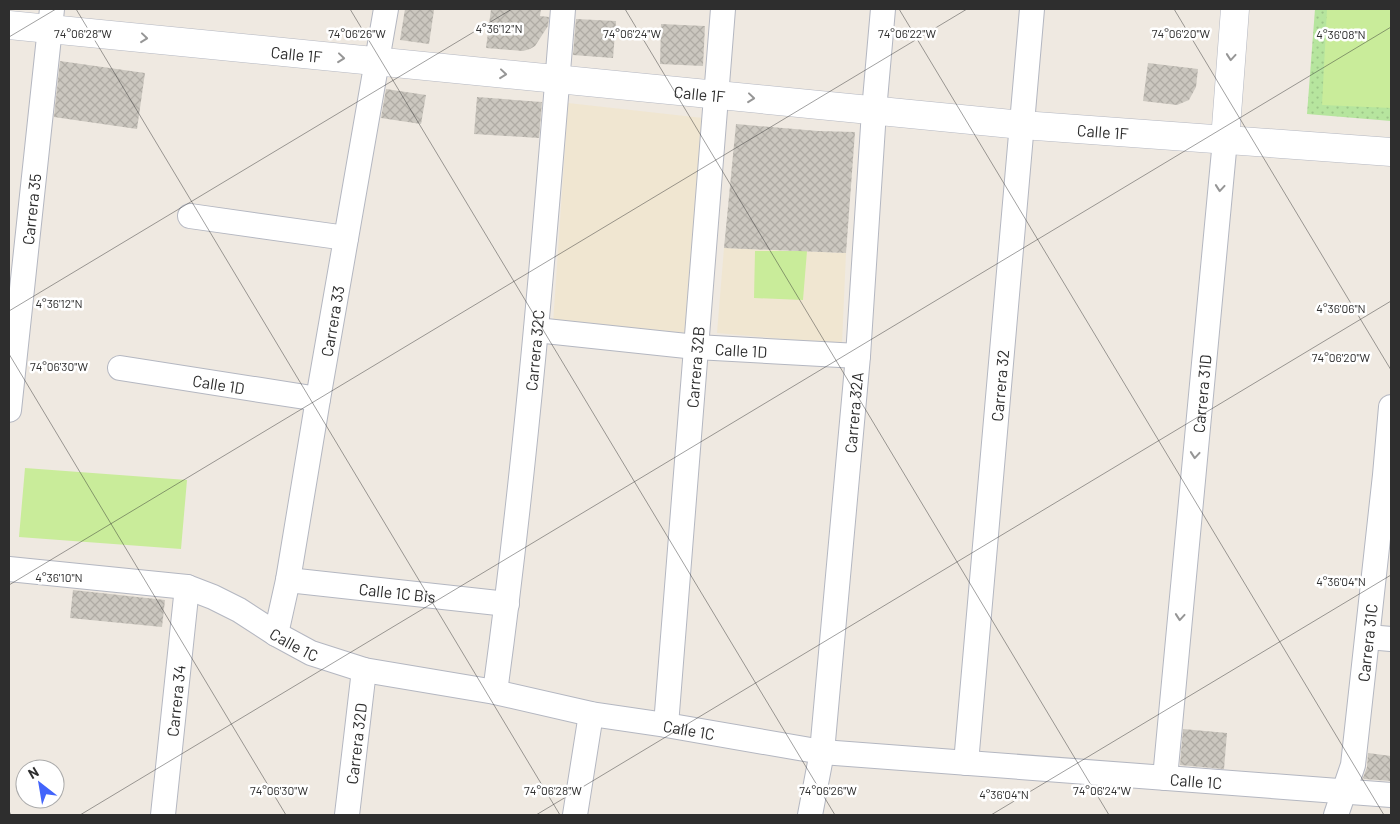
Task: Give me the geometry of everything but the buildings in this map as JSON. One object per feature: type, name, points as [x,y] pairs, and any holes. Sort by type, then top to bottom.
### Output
[{"type":"street","name":"Carrera 33","points":[[276,634],[288,580],[386,9]]},
{"type":"street","name":"Carrera 32C","points":[[494,692],[507,604],[536,330],[563,9]]},
{"type":"street","name":"Carrera 32B","points":[[666,725],[723,9]]},
{"type":"street","name":"Carrera 32A","points":[[810,815],[822,752],[858,356],[874,111],[883,9]]},
{"type":"street","name":"Carrera 32","points":[[966,763],[1032,9]]},
{"type":"street","name":"Carrera 31D","points":[[1165,778],[1225,140],[1235,9]]},
{"type":"street","name":"Calle 1F","points":[[9,25],[51,19],[377,61],[874,111],[1022,125],[1391,152]]},
{"type":"street","name":"Carrera 35","points":[[9,410],[51,19]]},
{"type":"street","points":[[190,216],[346,238]]},
{"type":"street","name":"Calle 1D","points":[[536,330],[696,347],[858,356]]},
{"type":"street","name":"Calle 1D","points":[[120,368],[318,399]]},
{"type":"street","name":"Carrera 31C","points":[[1336,815],[1353,765],[1388,475],[1391,407]]},
{"type":"street","name":"Calle 1C","points":[[9,569],[187,587],[239,610],[276,634],[311,653],[364,670],[494,692],[591,714],[822,752],[1391,795]]},
{"type":"street","name":"Calle 1C Bis","points":[[288,580],[507,604]]},
{"type":"street","name":"Carrera 34","points":[[163,815],[187,587]]},
{"type":"street","points":[[1368,637],[1391,639]]},
{"type":"street","name":"Carrera 32D","points":[[347,815],[364,670]]},
{"type":"street","points":[[575,815],[591,714]]},
{"type":"shaded area","points":[[568,103],[703,118],[688,336],[553,324]]},
{"type":"shaded area","points":[[724,248],[846,253],[842,344],[717,333]]},
{"type":"green space","points":[[1315,9],[1391,9],[1391,121],[1307,114]]},
{"type":"green space","points":[[1327,9],[1391,9],[1391,108],[1322,105]]},
{"type":"green space","points":[[755,251],[807,251],[803,300],[754,298]]},
{"type":"green space","points":[[25,468],[187,480],[181,549],[19,537]]}]
